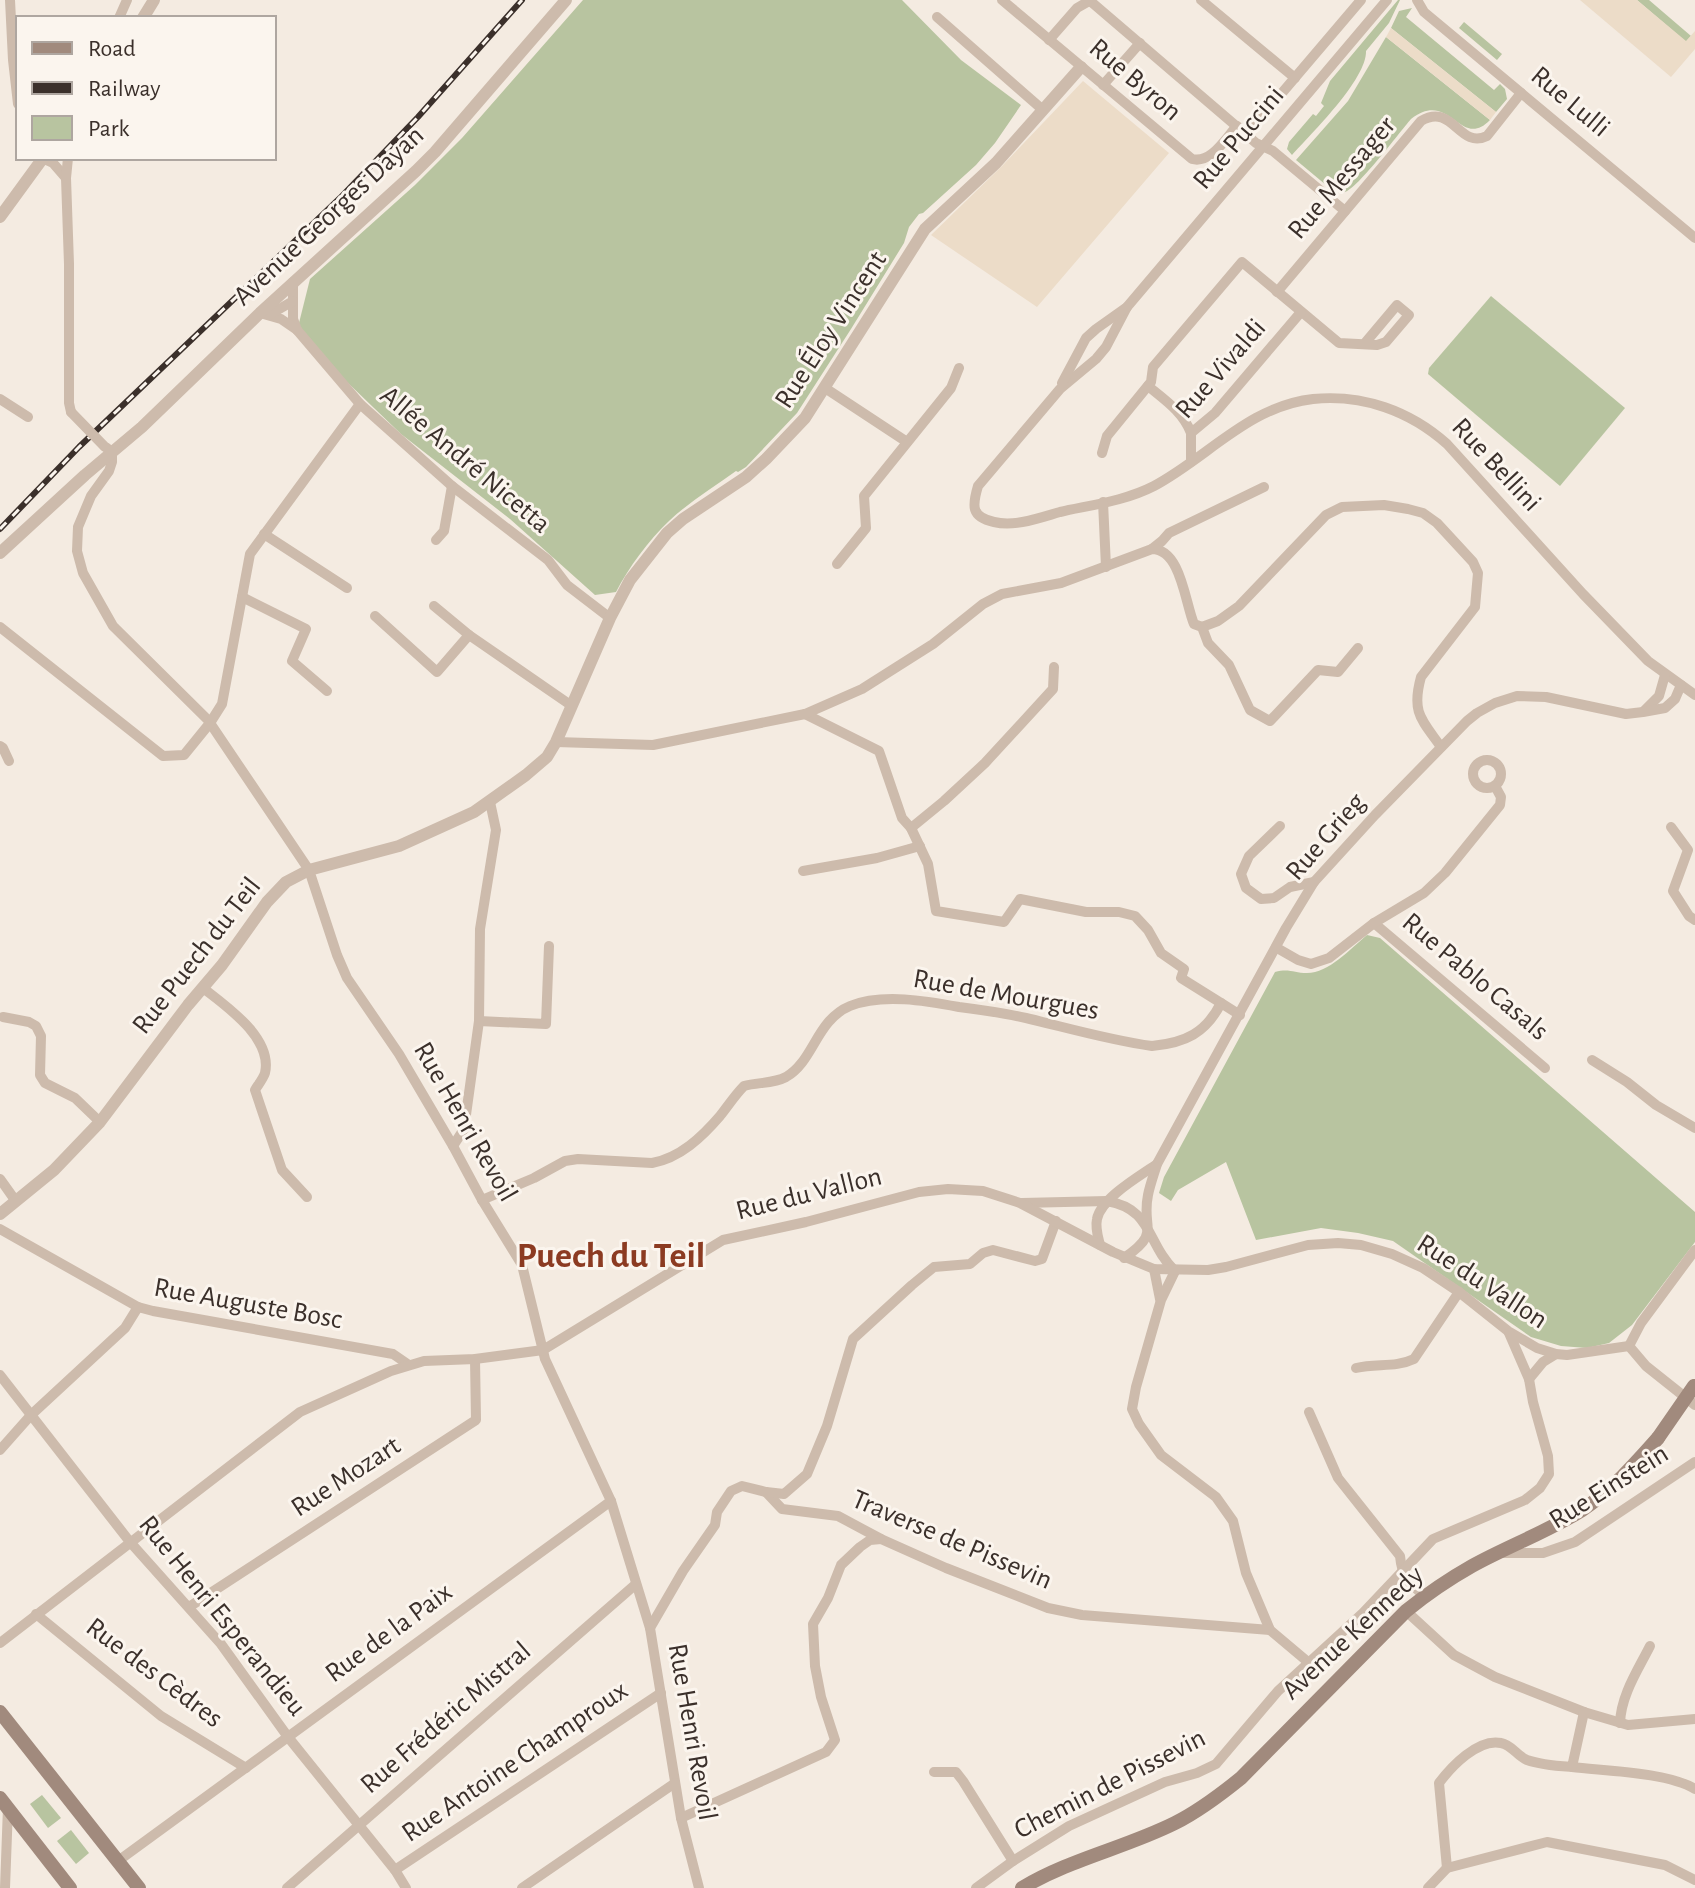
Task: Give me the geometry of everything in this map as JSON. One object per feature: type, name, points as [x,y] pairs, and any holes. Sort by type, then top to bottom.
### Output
[{"type":"main road","name":"Avenue Kennedy","points":[[1022,1888],[1064,1867],[1174,1824],[1218,1796],[1241,1778],[1406,1611],[1464,1571],[1584,1508],[1628,1472],[1658,1438],[1695,1385]]},
{"type":"main road","points":[[0,1712],[139,1888]]},
{"type":"main road","points":[[4,1802],[70,1888]]},
{"type":"street","points":[[10,0],[16,86]]},
{"type":"street","name":"Avenue Georges Dayan","points":[[0,553],[108,450],[142,427],[435,152],[566,0]]},
{"type":"street","name":"Rue Byron","points":[[1002,0],[1192,159],[1201,161],[1209,157],[1237,126]]},
{"type":"street","points":[[1049,40],[1077,8],[1090,0],[1256,143],[1278,154],[1345,211]]},
{"type":"street","points":[[1201,0],[1295,78]]},
{"type":"street","points":[[1247,134],[1361,0]]},
{"type":"street","name":"Rue Puccini","points":[[978,486],[1060,389],[1096,359],[1106,347],[1127,307],[1387,0]]},
{"type":"street","name":"Rue Lulli","points":[[1417,0],[1424,12],[1695,238]]},
{"type":"street","points":[[937,17],[1043,110]]},
{"type":"street","points":[[1103,85],[1140,43]]},
{"type":"street","name":"Rue Éloy Vincent","points":[[556,742],[610,618],[630,580],[667,533],[766,459],[805,418],[925,229],[996,163],[1081,67]]},
{"type":"street","name":"Rue Messager","points":[[1277,292],[1421,121],[1428,116],[1443,116],[1467,136],[1481,139],[1487,136],[1521,93]]},
{"type":"street","points":[[0,217],[42,160]]},
{"type":"street","points":[[47,160],[64,176]]},
{"type":"street","points":[[68,160],[64,176],[69,264],[69,403],[71,412],[108,450]]},
{"type":"street","points":[[1102,453],[1107,436],[1151,382],[1153,367],[1242,262],[1339,343],[1365,343]]},
{"type":"street","points":[[293,282],[293,319],[297,330]]},
{"type":"street","points":[[264,314],[293,301]]},
{"type":"street","name":"Rue Puccini","points":[[1060,389],[1086,338],[1127,307]]},
{"type":"street","name":"Rue Vivaldi","points":[[1191,462],[1191,433],[1215,413],[1301,312]]},
{"type":"street","name":"Allée André Nicetta","points":[[264,314],[281,319],[297,330],[360,404],[452,486],[548,560],[567,585],[610,618]]},
{"type":"street","points":[[837,564],[866,528],[864,496],[951,388],[959,368]]},
{"type":"street","points":[[1148,386],[1180,413],[1191,433]]},
{"type":"street","points":[[825,388],[907,442]]},
{"type":"street","points":[[0,399],[28,417]]},
{"type":"street","name":"Rue Bellini","points":[[978,486],[973,501],[978,515],[1007,525],[1133,496],[1156,485],[1245,424],[1284,406],[1312,399],[1351,399],[1373,403],[1432,430],[1648,661],[1695,697]]},
{"type":"street","points":[[0,627],[163,756],[184,755],[222,704],[250,554],[360,404]]},
{"type":"street","name":"Rue Henri Revoil","points":[[108,450],[112,462],[109,471],[91,496],[78,527],[77,551],[83,573],[113,626],[210,723],[309,870],[347,978],[399,1054],[522,1265],[545,1359],[611,1501],[650,1628],[681,1818],[699,1888]]},
{"type":"street","points":[[436,540],[444,531],[452,486]]},
{"type":"street","points":[[556,742],[653,745],[805,714],[862,689],[933,644],[983,604],[1002,594],[1061,583],[1152,549],[1169,533],[1264,487]]},
{"type":"street","points":[[1103,502],[1106,567]]},
{"type":"street","points":[[1152,549],[1160,549],[1173,564],[1182,579],[1194,624],[1202,627],[1218,621],[1239,606],[1326,515],[1342,507],[1384,505],[1423,513],[1437,523],[1473,562],[1478,573],[1475,607],[1421,677],[1417,691],[1416,704],[1420,716],[1441,747]]},
{"type":"street","points":[[264,534],[347,588]]},
{"type":"street","points":[[242,597],[306,629],[292,661],[327,691]]},
{"type":"street","points":[[434,606],[469,635],[572,706]]},
{"type":"street","points":[[375,616],[437,672],[469,635]]},
{"type":"street","points":[[1202,627],[1208,643],[1229,665],[1250,710],[1270,721],[1318,670],[1338,672],[1358,648]]},
{"type":"street","points":[[911,828],[985,763],[1053,689],[1054,667]]},
{"type":"street","points":[[1643,712],[1659,696],[1665,675]]},
{"type":"street","points":[[1665,708],[1675,699],[1681,685]]},
{"type":"street","name":"Rue Grieg","points":[[1149,1232],[1147,1198],[1157,1164],[1314,882],[1441,747],[1477,713],[1517,696],[1546,697],[1626,714],[1665,708],[1695,697]]},
{"type":"street","points":[[805,714],[879,751],[902,818],[911,828],[928,864],[936,911],[1004,922],[1020,899],[1086,912],[1119,912],[1135,916],[1148,930],[1161,953],[1184,969],[1181,978],[1240,1015]]},
{"type":"street","name":"Rue Puech du Teil","points":[[0,1214],[54,1170],[100,1122],[267,902],[286,882],[309,870],[399,846],[451,824],[490,802],[526,775],[547,757],[556,742]]},
{"type":"street","points":[[0,746],[9,761]]},
{"type":"street","points":[[1277,948],[1311,964],[1329,958],[1374,923],[1424,893],[1445,873],[1500,805],[1501,797],[1495,786]]},
{"type":"street","points":[[453,1146],[464,1129],[479,1021],[480,929],[496,830],[490,802]]},
{"type":"street","points":[[1280,826],[1249,856],[1241,874],[1246,888],[1261,899],[1274,898],[1290,887],[1314,882]]},
{"type":"street","points":[[1671,827],[1688,850],[1673,891],[1695,920]]},
{"type":"street","points":[[803,871],[877,858],[920,846]]},
{"type":"street","name":"Rue Pablo Casals","points":[[1374,923],[1545,1068]]},
{"type":"street","points":[[479,1021],[546,1024],[549,946]]},
{"type":"street","points":[[203,988],[245,1022],[262,1050],[265,1075],[255,1090],[282,1170],[307,1197]]},
{"type":"street","name":"Rue de Mourgues","points":[[482,1200],[565,1161],[652,1163],[672,1157],[700,1139],[744,1086],[789,1075],[833,1015],[851,1005],[899,999],[924,1001],[1021,1017],[1152,1046],[1165,1045],[1203,1029],[1214,1018],[1221,1003]]},
{"type":"street","points":[[3,1017],[36,1026],[41,1036],[40,1075],[45,1083],[75,1098],[100,1122]]},
{"type":"street","points":[[1592,1060],[1695,1128]]},
{"type":"street","name":"Rue Grieg","points":[[1107,1201],[1157,1164]]},
{"type":"street","points":[[0,1179],[15,1200]]},
{"type":"street","name":"Rue du Vallon","points":[[543,1350],[703,1251],[730,1238],[806,1222],[919,1192],[948,1189],[983,1191],[1020,1203],[1124,1258],[1154,1269],[1208,1270],[1308,1245],[1361,1245],[1423,1268],[1508,1331],[1537,1348],[1567,1355],[1629,1346]]},
{"type":"street","points":[[1100,1245],[1096,1221],[1107,1201]]},
{"type":"street","name":"Rue du Vallon","points":[[1020,1203],[1107,1201],[1131,1208],[1141,1218],[1163,1259],[1175,1271]]},
{"type":"street","points":[[650,1628],[683,1571],[715,1525],[717,1512],[731,1491],[742,1486],[784,1494],[807,1474],[827,1426],[853,1339],[934,1267],[970,1264],[983,1253],[993,1250],[1035,1261],[1042,1259],[1056,1221]]},
{"type":"street","points":[[0,1229],[138,1307]]},
{"type":"street","points":[[1124,1258],[1140,1247],[1149,1232]]},
{"type":"street","points":[[1695,1250],[1641,1323],[1629,1346],[1646,1366],[1695,1405]]},
{"type":"street","points":[[1154,1269],[1161,1300]]},
{"type":"street","points":[[1175,1271],[1161,1300],[1132,1409],[1161,1455],[1223,1505],[1233,1521],[1246,1573],[1270,1630],[1308,1662]]},
{"type":"street","points":[[1356,1368],[1374,1364],[1401,1365],[1414,1359],[1459,1292]]},
{"type":"street","name":"Rue Auguste Bosc","points":[[0,1450],[31,1415],[125,1328],[138,1307],[393,1354],[409,1365],[543,1350]]},
{"type":"street","name":"Chemin de Pissevin","points":[[976,1888],[1069,1826],[1165,1782],[1216,1764],[1278,1691],[1363,1613],[1433,1539],[1525,1500],[1540,1488],[1549,1474],[1548,1456],[1529,1379],[1508,1331]]},
{"type":"street","points":[[1529,1379],[1543,1362],[1556,1354]]},
{"type":"street","name":"Rue Mozart","points":[[189,1607],[476,1420],[475,1359]]},
{"type":"street","points":[[0,1643],[300,1412],[409,1365]]},
{"type":"street","name":"Rue Henri Esperandieu","points":[[0,1375],[130,1542],[221,1644],[288,1737],[395,1870],[406,1888]]},
{"type":"street","points":[[1309,1412],[1338,1478],[1400,1556],[1401,1571],[1411,1585],[1425,1596]]},
{"type":"street","name":"Rue Einstein","points":[[1499,1553],[1543,1553],[1575,1542],[1695,1462]]},
{"type":"street","name":"Traverse de Pissevin","points":[[766,1492],[782,1509],[838,1516],[881,1539],[983,1584],[1048,1608],[1185,1624],[1270,1630]]},
{"type":"street","name":"Rue de la Paix","points":[[118,1861],[611,1501]]},
{"type":"street","points":[[681,1818],[826,1752],[835,1740],[815,1666],[813,1624],[828,1598],[841,1565],[870,1540],[881,1539]]},
{"type":"street","name":"Rue Frédéric Mistral","points":[[287,1888],[636,1584]]},
{"type":"street","points":[[1406,1611],[1454,1655],[1495,1677],[1584,1712],[1628,1725],[1695,1719]]},
{"type":"street","name":"Rue des Cèdres","points":[[36,1614],[161,1716],[246,1768]]},
{"type":"street","points":[[1620,1723],[1624,1699],[1650,1646]]},
{"type":"street","name":"Rue Antoine Champroux","points":[[395,1870],[661,1693]]},
{"type":"street","points":[[1572,1767],[1584,1712]]},
{"type":"street","points":[[1447,1868],[1439,1783],[1450,1768],[1472,1750],[1487,1743],[1499,1742],[1526,1760],[1645,1775],[1695,1789]]},
{"type":"street","points":[[934,1772],[956,1772],[1013,1861]]},
{"type":"street","points":[[522,1888],[675,1783]]},
{"type":"street","points":[[4,1802],[5,1888]]},
{"type":"street","points":[[1428,1888],[1447,1868],[1547,1842],[1665,1865],[1695,1880]]},
{"type":"green space","points":[[583,0],[902,0],[961,60],[1021,105],[976,165],[919,214],[909,227],[904,243],[797,413],[746,467],[736,471],[669,521],[640,555],[616,592],[595,595],[510,519],[401,434],[320,356],[298,327],[310,279],[415,185],[462,138]]},
{"type":"green space","points":[[1398,0],[1389,23],[1366,51],[1364,63],[1348,91],[1292,155],[1287,149],[1289,142],[1324,106],[1321,103],[1330,81]]},
{"type":"green space","points":[[1637,0],[1649,0],[1691,36],[1686,42]]},
{"type":"green space","points":[[1412,8],[1406,17],[1494,90],[1500,84],[1505,89],[1507,99],[1496,112],[1391,28],[1399,11]]},
{"type":"green space","points":[[1464,22],[1502,54],[1497,60],[1459,28]]},
{"type":"green space","points":[[1386,37],[1490,120],[1480,128],[1470,129],[1436,110],[1424,111],[1411,119],[1351,188],[1337,192],[1296,160],[1348,101]]},
{"type":"green space","points":[[1491,296],[1625,408],[1560,486],[1428,374],[1429,368]]},
{"type":"green space","points":[[1367,935],[1380,938],[1695,1212],[1695,1242],[1632,1325],[1609,1343],[1587,1348],[1561,1346],[1531,1337],[1393,1241],[1321,1228],[1256,1240],[1226,1162],[1178,1190],[1171,1201],[1159,1193],[1164,1177],[1275,972],[1307,973],[1323,969]]},
{"type":"green space","points":[[42,1795],[61,1818],[48,1828],[30,1804]]},
{"type":"green space","points":[[71,1830],[89,1853],[76,1864],[57,1841]]},
{"type":"shaded area","points":[[1580,0],[1637,0],[1686,41],[1695,31],[1695,49],[1671,77]]},
{"type":"shaded area","points":[[1391,28],[1496,112],[1490,120],[1386,37]]},
{"type":"shaded area","points":[[1083,81],[1169,153],[1037,307],[931,235]]},
{"type":"railway","points":[[0,529],[79,447],[340,198],[418,117],[522,0]]},
{"type":"district","name":"Puech du Teil","points":[[611,1256]]}]
